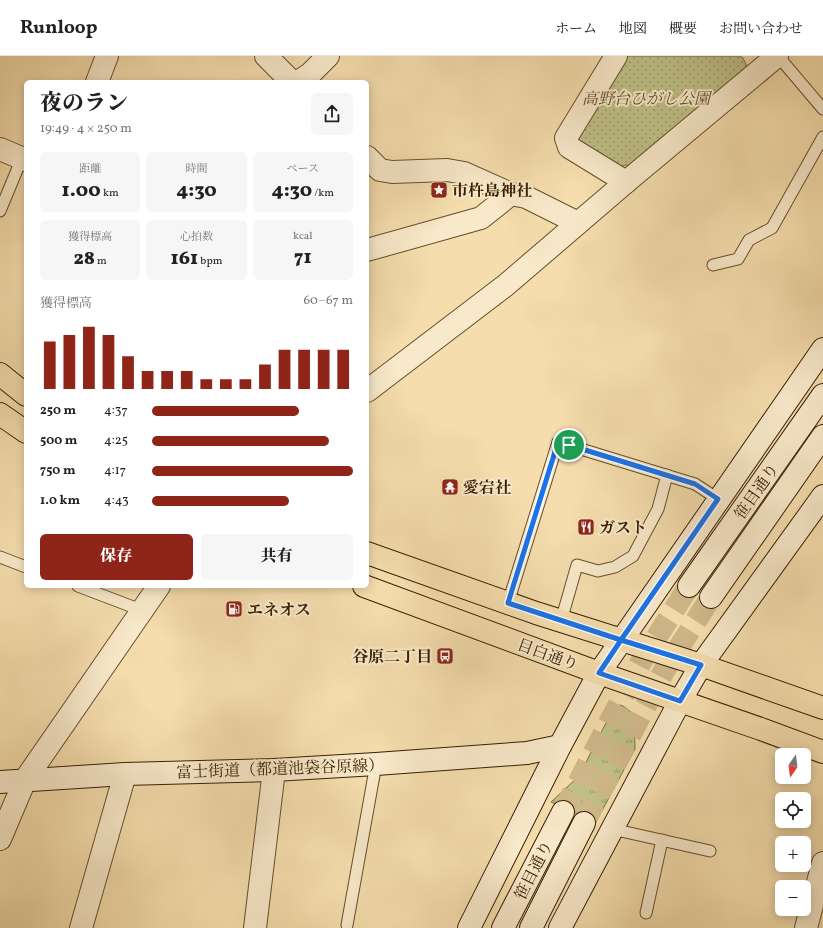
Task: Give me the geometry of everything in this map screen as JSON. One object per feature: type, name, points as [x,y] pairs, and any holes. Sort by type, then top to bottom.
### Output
[{"type":"main road","points":[[98,80],[107,56]]},
{"type":"main road","points":[[266,56],[290,80]]},
{"type":"main road","points":[[301,80],[310,74],[328,56]]},
{"type":"main road","points":[[616,56],[566,138],[569,147],[626,182]]},
{"type":"main road","points":[[369,389],[506,285],[770,58]]},
{"type":"main road","points":[[0,149],[24,159]]},
{"type":"main road","points":[[369,159],[380,170],[392,172],[446,170],[464,173],[511,194],[526,198],[578,223]]},
{"type":"main road","points":[[369,249],[481,218],[511,194]]},
{"type":"main road","points":[[469,928],[560,746],[599,673],[823,349]]},
{"type":"main road","points":[[0,374],[24,393]]},
{"type":"main road","name":"笹目通り","points":[[689,586],[823,395]]},
{"type":"main road","points":[[0,414],[24,431]]},
{"type":"main road","name":"笹目通り","points":[[711,597],[823,436]]},
{"type":"main road","points":[[560,928],[680,701],[701,665],[823,496]]},
{"type":"main road","points":[[369,554],[560,621],[701,665],[823,708]]},
{"type":"main road","points":[[0,839],[26,780],[158,588]]},
{"type":"main road","name":"目白通り","points":[[369,588],[599,673],[823,752]]},
{"type":"main road","name":"富士街道（都道池袋谷原線）","points":[[0,782],[126,774],[274,770],[376,764],[527,753],[560,746]]},
{"type":"main road","points":[[255,928],[274,770]]},
{"type":"main road","points":[[81,928],[126,774]]},
{"type":"main road","name":"笹目通り","points":[[503,928],[562,812]]},
{"type":"main road","name":"笹目通り","points":[[531,928],[584,823]]},
{"type":"main road","points":[[806,928],[823,863]]},
{"type":"lane","points":[[770,58],[823,108]]},
{"type":"lane","points":[[713,265],[738,259],[749,240],[772,228],[823,137]]},
{"type":"lane","points":[[0,211],[24,159]]},
{"type":"lane","points":[[508,603],[558,442],[695,484],[718,499]]},
{"type":"lane","points":[[560,621],[577,565],[598,571],[616,567],[633,556],[658,510],[667,475]]},
{"type":"lane","points":[[0,557],[24,565]]},
{"type":"lane","points":[[83,588],[141,610]]},
{"type":"lane","points":[[347,925],[376,764]]},
{"type":"lane","points":[[612,828],[710,850]]},
{"type":"lane","points":[[646,913],[662,840]]},
{"type":"green space","name":"高野台ひがし公園","points":[[624,56],[739,56],[743,58],[748,69],[629,165],[614,166],[578,143],[576,132]]},
{"type":"green space","points":[[619,705],[631,712],[634,719],[635,749],[596,822],[551,802],[579,776],[612,711]]},
{"type":"tunnel","points":[[563,812],[641,662],[689,586]]},
{"type":"tunnel","points":[[584,823],[664,671],[711,597]]},
{"type":"place","name":"市杵島神社","points":[[439,190]]},
{"type":"place","name":"愛宕社","points":[[450,487]]},
{"type":"place","name":"ガスト","points":[[586,527]]},
{"type":"place","name":"エネオス","points":[[234,609]]},
{"type":"place","name":"谷原二丁目","points":[[445,656]]},
{"type":"route","points":[[569,445],[558,442],[508,603],[621,640],[599,673],[680,701],[701,665],[621,640],[718,499],[695,484],[569,445]]}]
